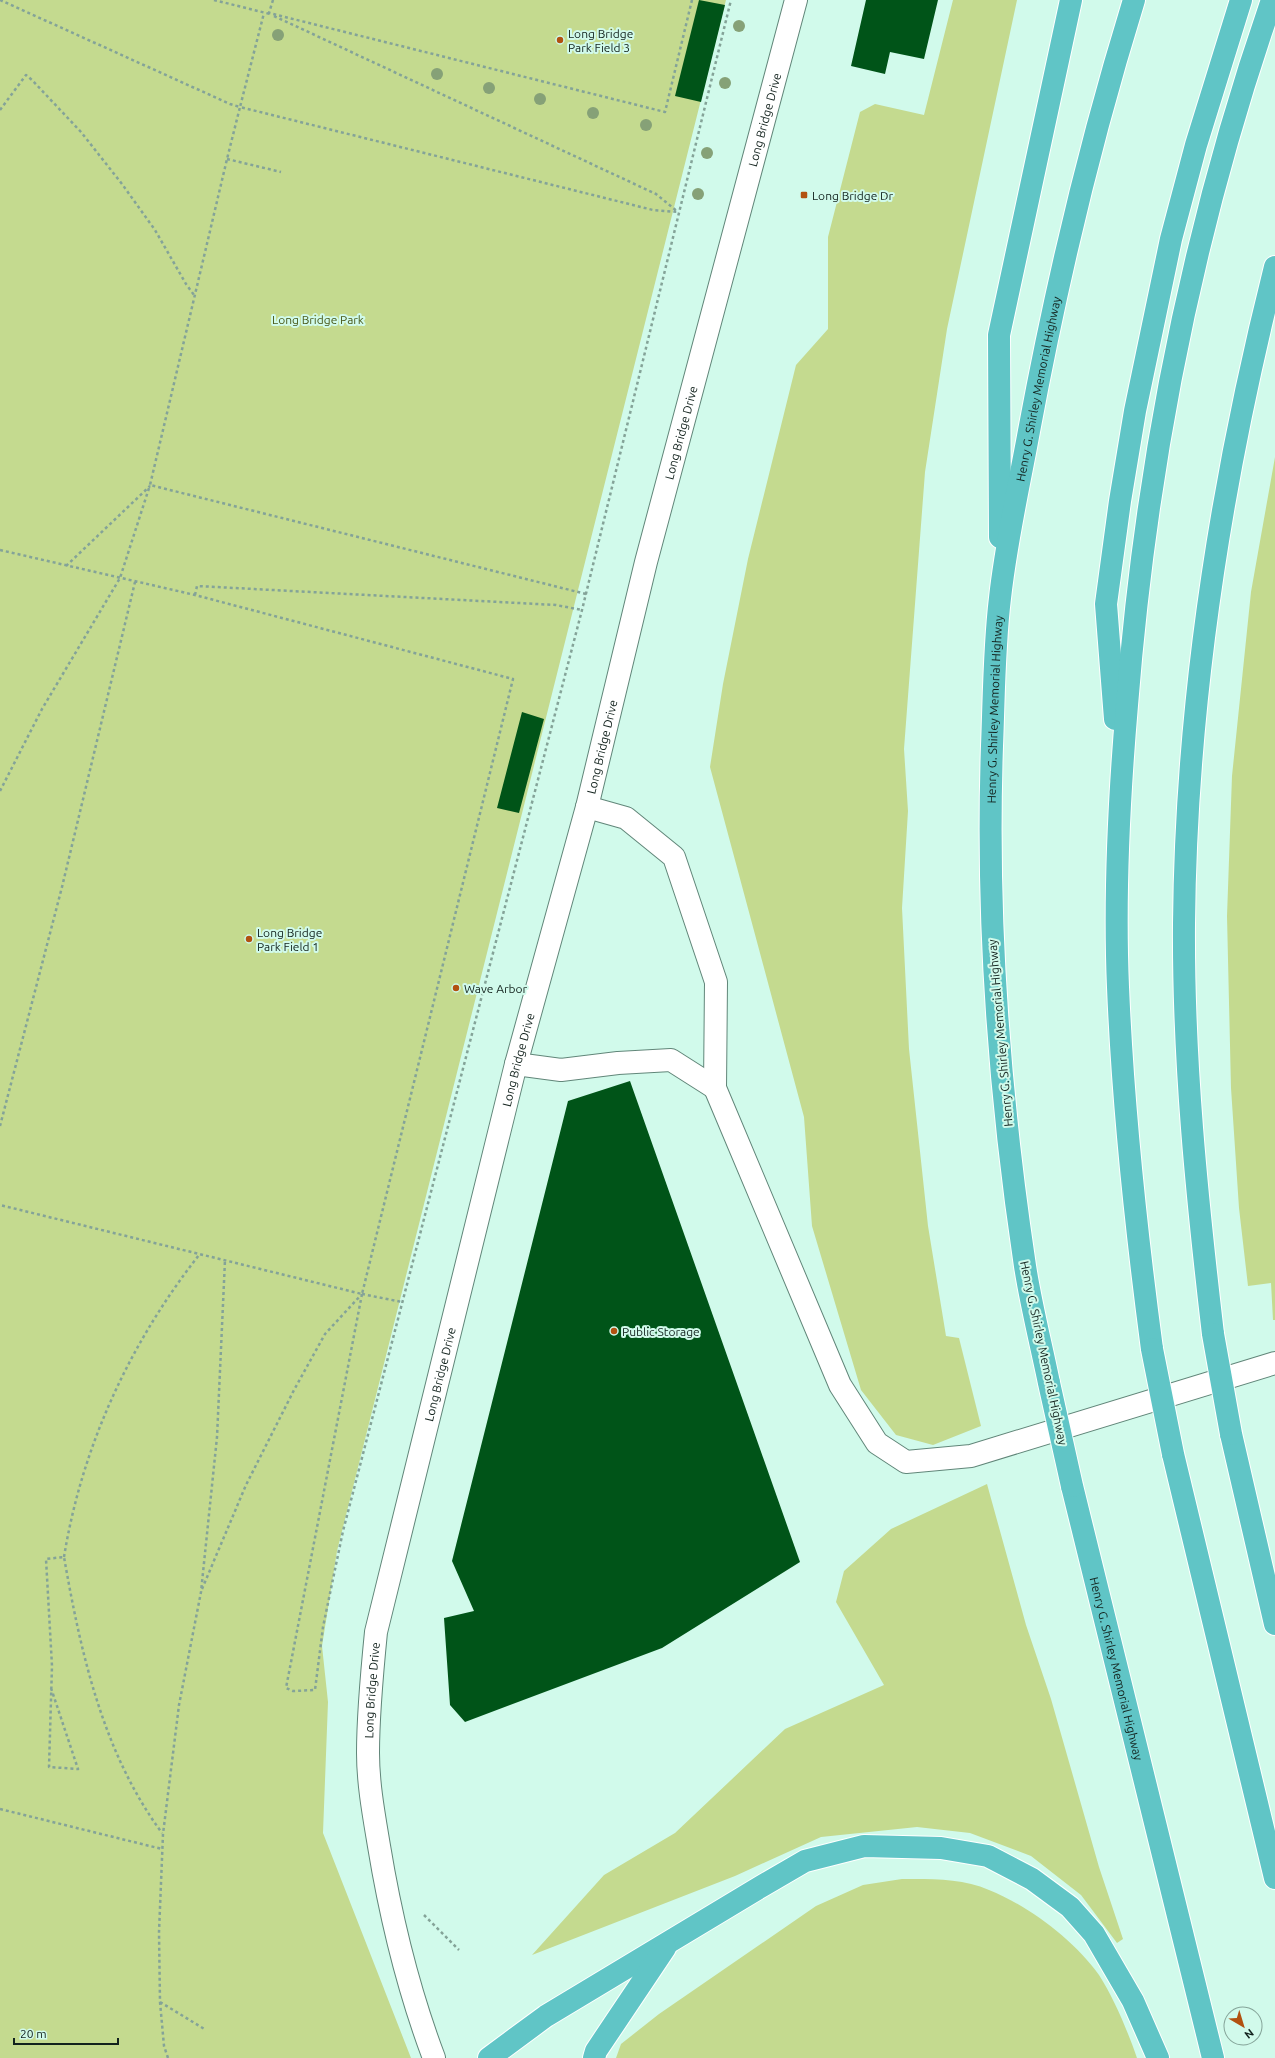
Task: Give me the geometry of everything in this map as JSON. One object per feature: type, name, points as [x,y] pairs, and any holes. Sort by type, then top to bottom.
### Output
[{"type":"highway","points":[[1000,597],[999,335],[1071,0]]},
{"type":"highway","name":"Henry G. Shirley Memorial Highway","points":[[1134,0],[1080,192],[1059,282],[1034,406],[1000,597],[990,793],[990,887],[994,985],[1014,1177],[1026,1269],[1072,1486],[1213,2058]]},
{"type":"highway","points":[[1120,790],[1106,604],[1120,501],[1135,411],[1171,239],[1196,145],[1241,0]]},
{"type":"highway","points":[[1272,0],[1231,127],[1210,206],[1183,317],[1163,411],[1135,599],[1120,790],[1118,984],[1131,1170],[1140,1265],[1152,1349],[1173,1454],[1275,1878]]},
{"type":"highway","points":[[1275,267],[1257,339],[1218,531],[1195,727],[1184,924],[1191,1120],[1200,1223],[1213,1334],[1231,1434],[1275,1624]]},
{"type":"highway","points":[[489,2058],[546,2016],[805,1862],[864,1846],[941,1848],[988,1856],[1032,1879],[1070,1907],[1094,1934],[1133,2001],[1158,2058]]},
{"type":"highway","points":[[594,2058],[596,2051],[668,1944]]},
{"type":"street","name":"Long Bridge Drive","points":[[434,2058],[409,1987],[386,1892],[371,1799],[368,1754],[370,1692],[376,1632],[516,1064],[587,807],[646,562],[796,0]]},
{"type":"street","points":[[587,807],[626,818],[674,857],[716,982],[715,1088],[840,1385],[877,1443],[906,1462],[971,1456],[1275,1363]]},
{"type":"street","points":[[516,1064],[561,1070],[618,1062],[671,1060],[715,1088]]},
{"type":"path","points":[[0,0],[223,101],[240,107],[653,210],[678,212]]},
{"type":"path","points":[[214,0],[665,112],[692,0]]},
{"type":"path","points":[[269,13],[273,0]]},
{"type":"path","points":[[0,550],[195,595],[513,679],[362,1294],[286,1688],[292,1691],[315,1690],[323,1627],[343,1531],[582,610],[731,0]]},
{"type":"path","points":[[0,791],[42,709],[120,578],[150,485],[227,159],[264,13]]},
{"type":"path","points":[[269,13],[656,194],[678,212]]},
{"type":"path","points":[[0,110],[26,75],[32,80],[81,132],[122,184],[155,230],[186,284],[195,296]]},
{"type":"path","points":[[227,159],[280,172]]},
{"type":"path","points":[[150,485],[586,594]]},
{"type":"path","points":[[66,566],[150,485]]},
{"type":"path","points":[[0,1126],[62,887],[135,582]]},
{"type":"path","points":[[195,595],[197,586],[556,605],[582,610]]},
{"type":"path","points":[[0,1205],[199,1255],[362,1294],[402,1302]]},
{"type":"path","points":[[163,1834],[135,1791],[102,1718],[91,1687],[74,1617],[64,1557],[81,1479],[113,1392],[134,1352],[174,1288],[199,1255]]},
{"type":"path","points":[[168,2058],[164,2046],[160,2002],[163,1834],[179,1705],[201,1592],[217,1437],[225,1260]]},
{"type":"path","points":[[201,1592],[246,1485],[294,1390],[325,1334],[362,1294]]},
{"type":"path","points":[[51,1688],[78,1769],[49,1767],[51,1688],[52,1658],[46,1559],[64,1557]]},
{"type":"path","points":[[0,1809],[162,1849]]},
{"type":"path","points":[[160,2002],[206,2030]]},
{"type":"green space","name":"Long Bridge Park","points":[[0,0],[726,0],[337,1551],[322,1646],[328,1702],[323,1833],[411,2058],[0,2058]]},
{"type":"green space","points":[[953,0],[1017,0],[947,329],[925,472],[904,749],[908,811],[902,908],[909,1049],[928,1226],[946,1336],[959,1338],[981,1426],[933,1445],[896,1435],[861,1390],[812,1226],[804,1117],[710,767],[723,684],[748,559],[796,365],[828,329],[828,237],[860,112],[875,104],[924,115]]},
{"type":"green space","points":[[1275,457],[1275,1320],[1273,1320],[1271,1283],[1248,1286],[1239,1208],[1231,1088],[1227,916],[1232,776],[1251,592]]},
{"type":"green space","points":[[987,1484],[1026,1625],[1051,1699],[1099,1867],[1123,1939],[1117,1943],[1081,1895],[1031,1856],[970,1833],[917,1827],[821,1837],[735,1876],[532,1955],[604,1875],[675,1833],[785,1729],[884,1685],[836,1602],[844,1571],[891,1529]]},
{"type":"green space","points":[[902,1879],[957,1881],[979,1886],[1020,1905],[1050,1925],[1077,1949],[1099,1975],[1120,2015],[1137,2058],[616,2058],[621,2044],[659,2014],[816,1906],[863,1885]]},
{"type":"building","points":[[699,0],[725,5],[701,102],[675,96]]},
{"type":"building","points":[[866,0],[938,0],[924,59],[890,52],[885,74],[851,66]]},
{"type":"building","points":[[522,712],[544,719],[519,813],[497,808]]},
{"type":"building","name":"Public Storage","points":[[630,1081],[800,1562],[662,1648],[465,1722],[450,1705],[444,1618],[474,1611],[452,1561],[568,1101]]},
{"type":"place","name":"Long Bridge Park Field 3","points":[[560,40]]},
{"type":"place","name":"Long Bridge Dr","points":[[804,195]]},
{"type":"place","name":"Long Bridge Park Field 1","points":[[249,939]]},
{"type":"place","name":"Wave Arbor","points":[[456,988]]},
{"type":"place","name":"Public Storage","points":[[614,1331]]}]
